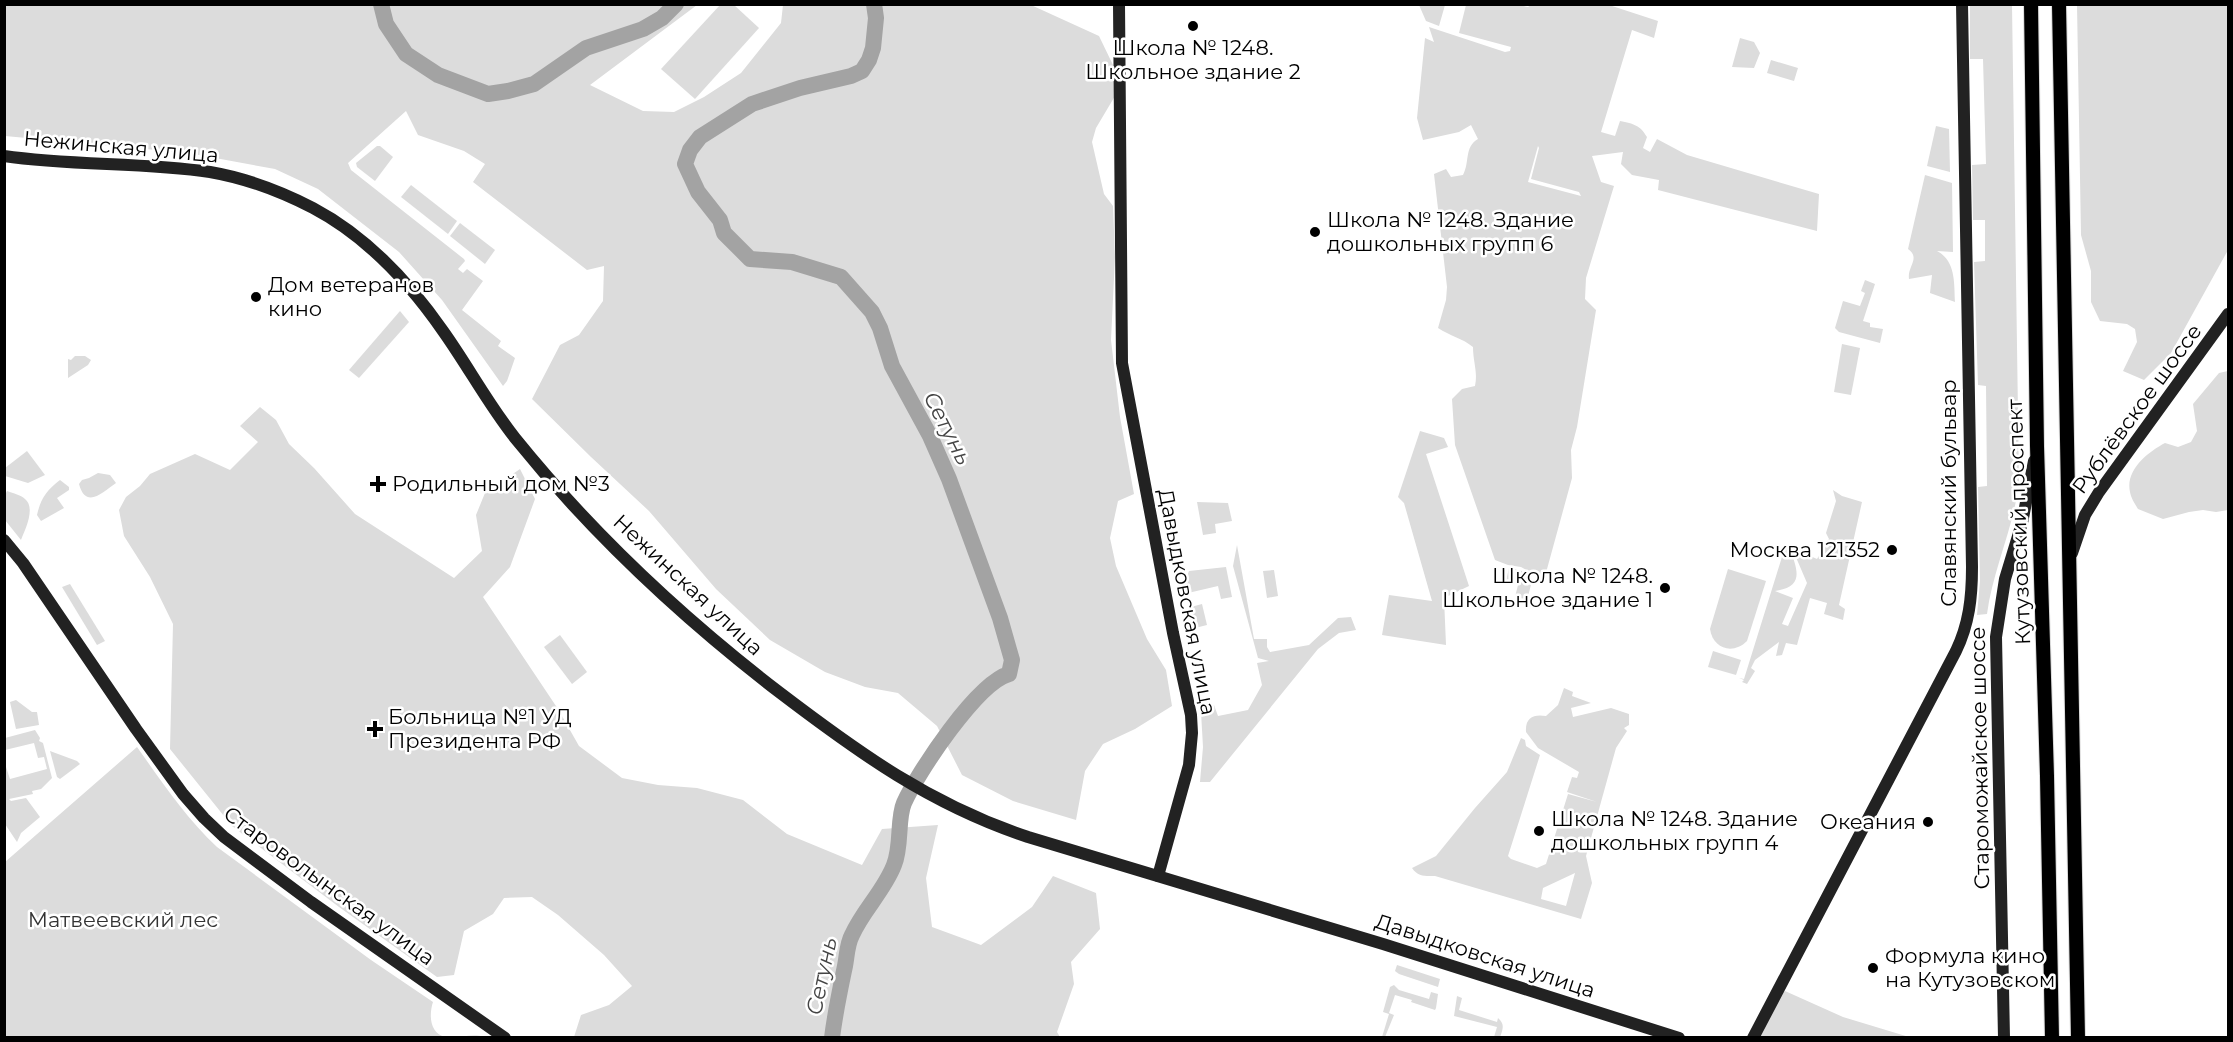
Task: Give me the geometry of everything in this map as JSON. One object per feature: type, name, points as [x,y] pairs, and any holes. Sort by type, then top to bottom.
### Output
[{"type":"main road","name":"Кутузовский проспект","points":[[2031,4],[2037,446],[2047,764],[2052,1038]]},
{"type":"main road","points":[[2059,4],[2078,1038]]},
{"type":"street","name":"Давыдковская улица","points":[[1119,4],[1122,363],[1173,633],[1191,715],[1192,733],[1189,765],[1158,876],[1679,1038]]},
{"type":"street","name":"Славянский бульвар","points":[[1753,1038],[1956,651],[1971,606],[1972,523],[1962,4]]},
{"type":"street","name":"Нежинская улица","points":[[4,156],[224,175],[259,185],[302,203],[352,233],[384,261],[418,298],[444,332],[517,440],[614,545],[669,600],[743,664],[891,774],[938,800],[1005,829],[1158,876]]},
{"type":"street","name":"Рублёвское шоссе","points":[[2069,563],[2081,525],[2099,492],[2229,314]]},
{"type":"street","name":"Староможайское шоссе","points":[[2004,1038],[1996,637],[2005,579],[2022,523],[2037,446]]},
{"type":"street","name":"Староволынская улица","points":[[4,540],[23,563],[183,794],[204,818],[224,837],[311,902],[505,1038]]},
{"type":"green space","points":[[1532,4],[1609,5],[1658,21],[1654,38],[1632,30],[1601,132],[1615,136],[1620,121],[1629,123],[1639,127],[1647,137],[1643,148],[1650,152],[1657,139],[1687,155],[1819,194],[1817,231],[1658,190],[1659,180],[1632,175],[1621,164],[1623,152],[1592,156],[1601,182],[1614,186],[1586,278],[1585,299],[1596,310],[1577,427],[1571,450],[1572,478],[1544,580],[1521,567],[1495,560],[1455,445],[1452,399],[1462,389],[1475,386],[1476,371],[1473,347],[1438,328],[1446,300],[1447,287],[1434,174],[1446,169],[1451,177],[1463,175],[1469,150],[1478,139],[1471,125],[1459,132],[1423,140],[1417,118],[1425,38],[1434,42],[1429,27],[1505,52],[1510,51],[1511,47],[1459,33],[1466,5],[1528,7]],"holes":[[[1538,146],[1531,179],[1579,192],[1581,196],[1528,182]]]},
{"type":"green space","points":[[4,5],[697,5],[590,85],[643,111],[674,112],[704,97],[741,73],[781,23],[783,5],[1031,5],[1099,36],[1113,65],[1115,96],[1096,128],[1092,142],[1104,194],[1113,206],[1115,257],[1111,340],[1120,417],[1134,494],[1118,501],[1110,538],[1116,566],[1147,639],[1166,670],[1172,706],[1135,729],[1103,744],[1085,771],[1076,820],[1013,801],[962,775],[937,726],[898,693],[865,687],[825,672],[770,640],[716,589],[649,511],[532,399],[560,345],[579,335],[603,301],[604,266],[587,270],[473,182],[485,164],[464,151],[418,135],[406,111],[348,163],[351,170],[464,259],[465,261],[458,269],[463,273],[467,269],[483,281],[462,310],[501,341],[498,346],[515,358],[503,386],[442,300],[399,252],[318,189],[275,169],[188,153],[5,136]]},
{"type":"green space","points":[[720,5],[734,5],[759,28],[695,99],[661,69]]},
{"type":"green space","points":[[1419,5],[1445,5],[1439,26],[1426,21]]},
{"type":"green space","points":[[1970,5],[2012,5],[2019,482],[2013,515],[1987,614],[1977,615],[1980,581],[1978,487],[1987,486],[1986,386],[1978,385],[1974,262],[1985,261],[1985,220],[1973,220],[1972,165],[1986,164],[1983,59],[1970,59]]},
{"type":"green space","points":[[2077,5],[2228,5],[2228,250],[2171,353],[2144,380],[2123,371],[2137,342],[2135,329],[2127,324],[2100,321],[2091,302],[2091,271],[2081,235]]},
{"type":"green space","points":[[1740,38],[1754,42],[1760,53],[1754,68],[1732,67]]},
{"type":"green space","points":[[1771,60],[1798,68],[1794,81],[1767,73]]},
{"type":"green space","points":[[1936,126],[1949,129],[1950,172],[1927,166]]},
{"type":"green space","points":[[377,146],[393,157],[375,181],[357,167],[356,163]]},
{"type":"green space","points":[[1925,175],[1952,183],[1953,252],[1937,251],[1943,255],[1951,267],[1955,302],[1930,293],[1932,275],[1909,279],[1914,259],[1912,252],[1908,249]]},
{"type":"green space","points":[[411,185],[457,221],[448,234],[401,197]]},
{"type":"green space","points":[[460,223],[495,250],[485,264],[450,236]]},
{"type":"green space","points":[[1865,280],[1875,284],[1863,321],[1870,323],[1870,327],[1883,329],[1880,343],[1839,332],[1835,328],[1843,301],[1860,306],[1865,293],[1861,291]]},
{"type":"green space","points":[[400,311],[409,322],[359,378],[349,370]]},
{"type":"green space","points":[[1842,344],[1860,348],[1851,395],[1834,392]]},
{"type":"green space","points":[[75,356],[85,356],[91,360],[88,365],[68,378],[68,359],[71,360]]},
{"type":"green space","points":[[2228,371],[2228,510],[2216,512],[2203,510],[2163,519],[2138,509],[2132,499],[2129,484],[2134,469],[2152,451],[2165,443],[2178,447],[2191,442],[2197,431],[2193,404],[2219,373]]},
{"type":"green space","name":"Больница №1 УД Президента РФ","points":[[260,407],[276,420],[289,444],[355,514],[454,578],[482,551],[476,515],[485,493],[520,469],[535,499],[510,567],[483,597],[558,709],[579,746],[622,778],[658,785],[697,788],[743,800],[787,834],[862,865],[882,829],[938,825],[926,878],[932,927],[981,945],[1032,907],[1053,876],[1096,893],[1100,929],[1071,962],[1074,984],[1057,1032],[1060,1037],[574,1037],[581,1015],[609,1005],[632,986],[604,955],[558,915],[532,897],[504,898],[493,914],[464,931],[454,975],[437,977],[232,826],[170,749],[173,624],[150,577],[124,536],[119,510],[126,497],[150,474],[195,454],[230,470],[258,442],[240,426]]},
{"type":"green space","points":[[1420,431],[1444,438],[1448,447],[1426,454],[1469,586],[1444,598],[1446,645],[1382,635],[1389,595],[1432,601],[1404,503],[1398,497]]},
{"type":"green space","points":[[27,451],[45,475],[28,483],[5,476],[5,468]]},
{"type":"green space","points":[[98,473],[110,475],[116,483],[95,497],[86,496],[79,484],[82,480]]},
{"type":"green space","points":[[60,480],[69,487],[69,490],[57,498],[64,508],[41,521],[37,515],[42,499]]},
{"type":"green space","points":[[1833,490],[1842,496],[1862,502],[1839,605],[1845,609],[1843,620],[1824,614],[1827,603],[1810,598],[1797,645],[1786,643],[1782,655],[1776,656],[1779,642],[1755,660],[1751,668],[1755,671],[1747,684],[1742,682],[1744,680],[1739,678],[1744,679],[1786,544],[1793,557],[1796,571],[1795,582],[1791,586],[1775,591],[1793,598],[1782,624],[1788,626],[1807,583],[1792,548],[1817,559],[1829,539],[1826,533],[1836,501]]},
{"type":"green space","points":[[7,491],[19,495],[30,508],[29,519],[21,540],[5,520]]},
{"type":"green space","points":[[1197,502],[1228,503],[1232,521],[1215,524],[1216,533],[1203,535]]},
{"type":"green space","points":[[1237,545],[1254,639],[1267,639],[1270,652],[1309,645],[1338,618],[1351,617],[1356,630],[1339,633],[1318,649],[1210,782],[1200,782],[1203,747],[1201,712],[1214,705],[1218,716],[1248,710],[1262,685],[1257,663],[1269,661],[1258,658],[1233,566]]},
{"type":"green space","points":[[1226,567],[1232,597],[1221,599],[1218,586],[1188,593],[1186,579],[1189,571]]},
{"type":"green space","points":[[1509,568],[1522,571],[1521,578],[1532,581],[1527,600],[1515,597],[1518,585],[1506,581]]},
{"type":"green space","points":[[1728,569],[1766,581],[1747,641],[1730,649],[1724,648],[1715,641],[1710,629]]},
{"type":"green space","points":[[1274,570],[1278,596],[1267,598],[1263,571]]},
{"type":"green space","points":[[70,584],[105,641],[97,645],[62,587]]},
{"type":"green space","points":[[1202,604],[1207,625],[1195,628],[1191,607]]},
{"type":"green space","points":[[560,635],[587,672],[572,684],[544,647]]},
{"type":"green space","points":[[1713,651],[1741,660],[1736,675],[1708,667]]},
{"type":"green space","points":[[1564,688],[1573,692],[1572,696],[1591,703],[1571,708],[1573,717],[1611,708],[1629,714],[1629,725],[1624,728],[1627,731],[1616,748],[1586,856],[1592,883],[1581,919],[1435,876],[1417,873],[1412,868],[1436,856],[1507,772],[1521,738],[1525,740],[1526,746],[1540,755],[1508,856],[1537,868],[1546,864],[1568,794],[1597,802],[1567,792],[1572,777],[1577,778],[1579,772],[1538,748],[1526,732],[1527,723],[1531,718],[1546,716],[1558,705]],"holes":[[[1575,873],[1566,906],[1541,899],[1543,888]]]},
{"type":"green space","points":[[16,700],[32,712],[37,712],[39,725],[16,729],[10,702]]},
{"type":"green space","points":[[35,730],[40,738],[39,741],[43,743],[52,778],[41,789],[32,791],[33,794],[9,799],[11,801],[26,798],[40,817],[21,833],[17,842],[5,824],[5,764],[10,779],[47,769],[44,757],[38,758],[34,743],[5,750],[5,738]]},
{"type":"green space","name":"Матвеевский лес","points":[[137,747],[205,836],[371,960],[433,1002],[431,1018],[433,1028],[446,1037],[5,1037],[5,862]]},
{"type":"green space","points":[[50,751],[80,764],[60,779],[57,777]]},
{"type":"green space","points":[[1397,965],[1440,979],[1438,987],[1399,974],[1395,971]]},
{"type":"green space","points":[[1394,985],[1399,990],[1429,999],[1431,992],[1438,994],[1436,1008],[1435,1010],[1395,995],[1389,1013],[1394,1015],[1385,1037],[1382,1037],[1389,1014],[1383,1012],[1390,987]]},
{"type":"green space","points":[[1785,991],[1843,1017],[1909,1037],[1759,1038]]},
{"type":"green space","points":[[1457,996],[1462,998],[1459,1010],[1497,1022],[1498,1018],[1503,1027],[1500,1037],[1494,1037],[1497,1027],[1454,1016]]},
{"type":"waterway","name":"Сетунь","points":[[381,4],[386,24],[406,54],[438,75],[488,94],[534,84],[586,48],[643,29],[662,18],[676,4]]},
{"type":"waterway","name":"Сетунь","points":[[832,1038],[849,942],[894,865],[904,803],[922,771],[950,730],[981,694],[996,681],[1009,674],[1012,660],[1000,618],[949,479],[930,436],[892,366],[880,328],[872,312],[841,277],[792,262],[750,259],[724,233],[720,220],[698,192],[685,164],[690,150],[700,137],[752,104],[862,71],[873,48],[876,18],[874,4]]},
{"type":"place","name":"Школа № 1248. Школьное здание 2","points":[[1193,26]]},
{"type":"place","name":"Школа № 1248. Здание дошкольных групп 6","points":[[1315,232]]},
{"type":"place","name":"Дом ветеранов кино","points":[[256,297]]},
{"type":"place","name":"Родильный дом №3","points":[[378,484]]},
{"type":"place","name":"Москва 121352","points":[[1892,550]]},
{"type":"place","name":"Школа № 1248. Школьное здание 1","points":[[1665,588]]},
{"type":"place","name":"Больница №1 УД Президента РФ","points":[[375,729]]},
{"type":"place","name":"Океания","points":[[1928,822]]},
{"type":"place","name":"Школа № 1248. Здание дошкольных групп 4","points":[[1539,831]]},
{"type":"place","name":"Формула кино на Кутузовском","points":[[1873,968]]}]
